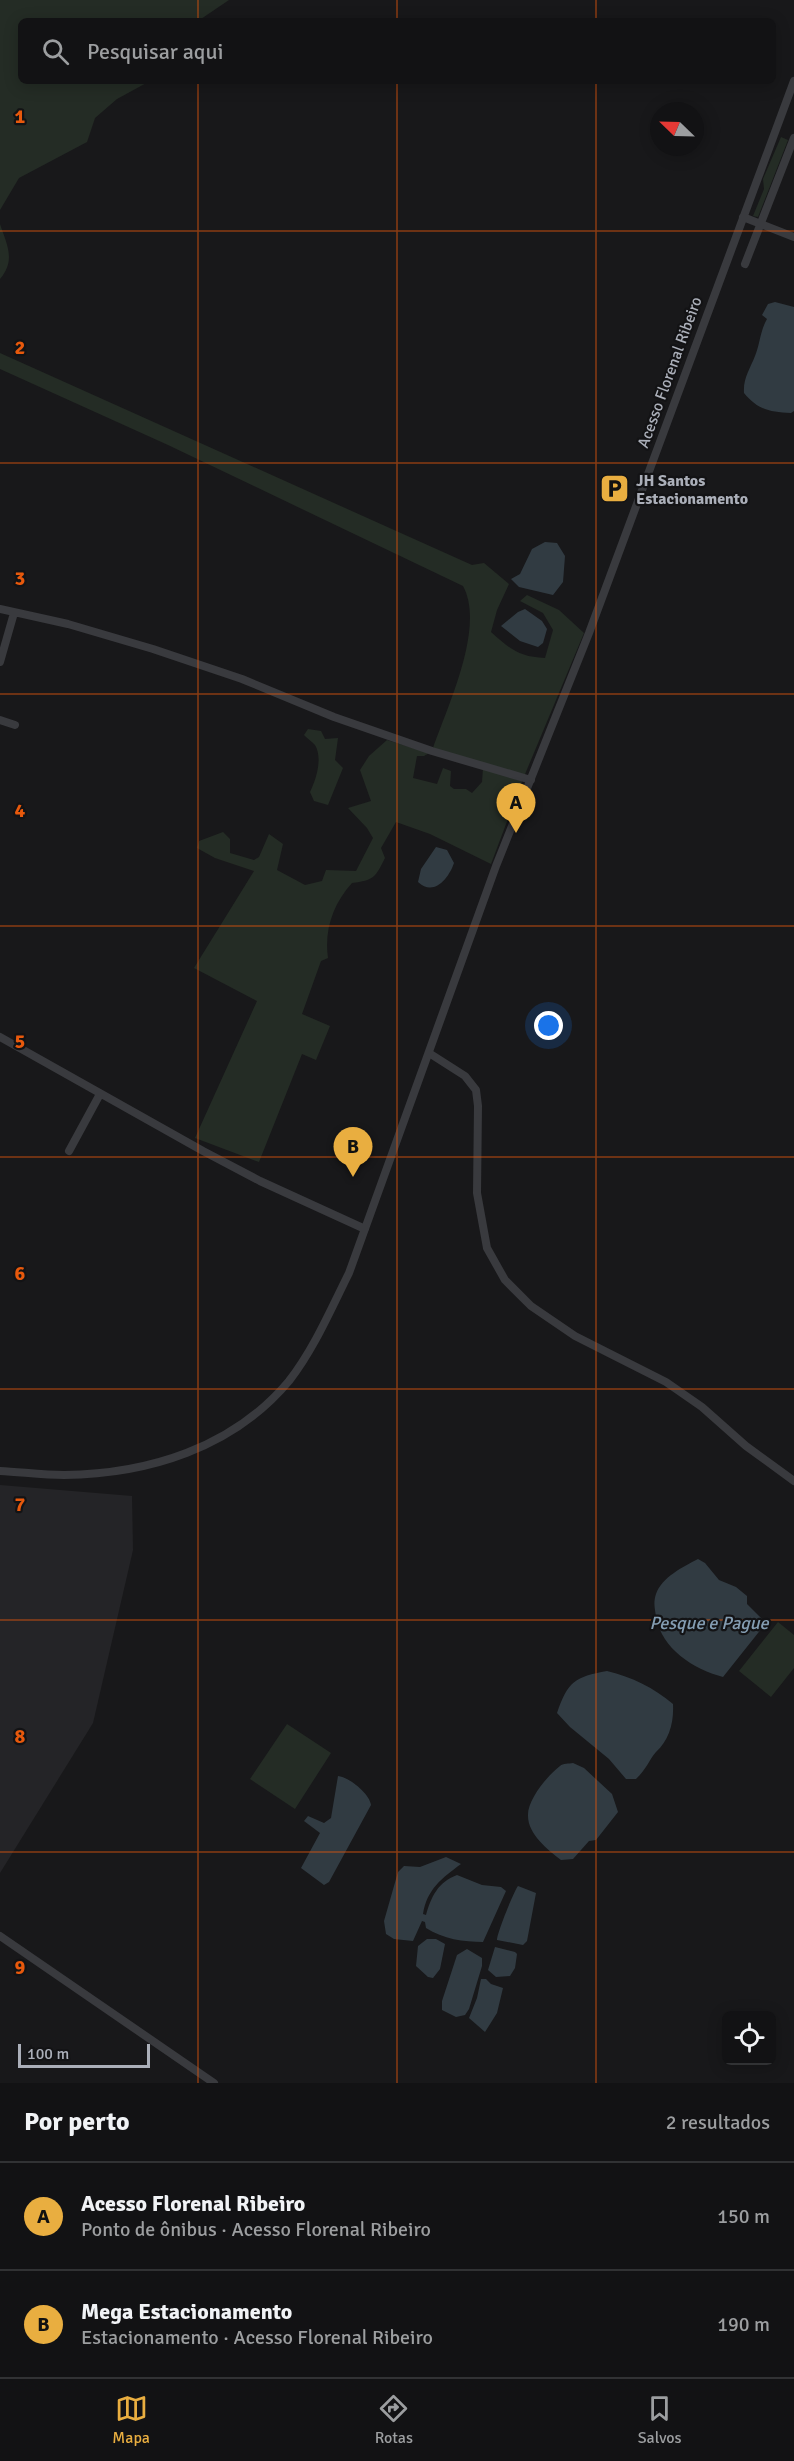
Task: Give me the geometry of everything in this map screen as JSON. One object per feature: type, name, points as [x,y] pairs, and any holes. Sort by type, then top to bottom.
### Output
[{"type":"street","name":"Acesso Florenal Ribeiro","points":[[0,1471],[62,1475],[110,1473],[155,1464],[209,1444],[242,1424],[289,1380],[311,1346],[349,1273],[496,866],[589,633],[794,81]]},
{"type":"street","points":[[745,264],[794,138]]},
{"type":"street","points":[[743,217],[794,237]]},
{"type":"street","points":[[0,609],[68,624],[153,649],[242,679],[334,717],[432,751],[531,780]]},
{"type":"street","points":[[0,662],[14,613]]},
{"type":"street","points":[[0,720],[15,725]]},
{"type":"street","points":[[0,1037],[260,1181],[365,1229]]},
{"type":"street","points":[[429,1053],[465,1076],[476,1090],[478,1106],[477,1193],[487,1248],[505,1280],[531,1306],[575,1336],[666,1382],[702,1407],[746,1446],[794,1481]]},
{"type":"street","points":[[69,1151],[100,1094]]},
{"type":"street","points":[[0,1936],[214,2083]]},
{"type":"shaded area","points":[[0,0],[229,0],[202,18],[18,18],[18,84],[144,84],[117,99],[95,118],[87,142],[19,178],[0,210]]},
{"type":"shaded area","points":[[781,137],[788,140],[758,217],[753,216],[764,189],[763,179]]},
{"type":"shaded area","points":[[0,224],[9,259],[0,279]]},
{"type":"shaded area","points":[[0,353],[472,565],[484,563],[509,584],[497,610],[491,632],[521,654],[545,658],[553,630],[543,613],[520,601],[527,595],[559,610],[584,633],[523,779],[491,864],[430,834],[396,822],[381,848],[385,858],[376,874],[365,881],[352,883],[345,891],[331,918],[327,937],[328,958],[321,961],[302,1014],[330,1026],[316,1060],[302,1054],[259,1162],[195,1138],[257,1001],[194,968],[254,871],[215,858],[197,848],[199,841],[223,832],[230,839],[230,853],[254,860],[259,857],[269,834],[283,844],[277,870],[305,885],[322,881],[326,870],[356,871],[373,838],[348,808],[371,801],[360,770],[369,756],[387,740],[429,753],[417,756],[413,778],[437,784],[443,768],[451,771],[450,786],[454,789],[466,789],[472,793],[482,782],[483,768],[432,751],[454,691],[467,646],[470,624],[469,603],[463,586],[168,445],[0,369]]},
{"type":"shaded area","points":[[308,729],[321,731],[325,739],[338,738],[335,760],[343,768],[328,805],[314,801],[310,792],[319,762],[315,745],[304,735]]},
{"type":"shaded area","points":[[0,1485],[132,1496],[133,1550],[93,1723],[0,1873]]},
{"type":"shaded area","points":[[778,1622],[794,1635],[794,1668],[771,1697],[739,1671]]},
{"type":"shaded area","points":[[287,1724],[331,1753],[295,1809],[250,1779]]},
{"type":"water","points":[[775,302],[794,307],[794,411],[791,413],[765,409],[754,403],[744,393],[746,378],[767,319],[762,315],[768,304]]},
{"type":"water","points":[[545,542],[557,543],[565,556],[563,582],[553,595],[519,587],[511,579],[520,574],[532,549]]},
{"type":"water","points":[[525,609],[542,621],[547,629],[543,643],[538,647],[520,641],[501,626]]},
{"type":"water","points":[[436,847],[447,850],[454,863],[445,880],[440,884],[435,887],[424,886],[418,882],[421,869]]},
{"type":"water","name":"Pesque e Pague","points":[[698,1559],[705,1563],[719,1580],[736,1587],[747,1596],[747,1604],[766,1623],[723,1677],[701,1669],[680,1656],[665,1639],[656,1617],[654,1606],[656,1594],[663,1582]]},
{"type":"water","points":[[607,1671],[642,1684],[673,1704],[673,1718],[667,1737],[636,1779],[626,1779],[609,1759],[570,1727],[557,1713],[565,1694],[574,1682],[580,1678]]},
{"type":"water","points":[[573,1763],[584,1768],[612,1794],[618,1812],[596,1840],[589,1841],[573,1859],[561,1860],[535,1835],[528,1816],[531,1803],[539,1788],[550,1775],[561,1765]]},
{"type":"water","points":[[338,1776],[348,1779],[358,1787],[367,1796],[371,1805],[329,1882],[324,1885],[301,1868],[320,1833],[304,1821],[308,1816],[324,1823],[331,1818]]},
{"type":"water","points":[[446,1857],[461,1864],[442,1879],[432,1891],[423,1914],[426,1915],[430,1902],[440,1886],[457,1875],[482,1885],[501,1887],[506,1891],[483,1942],[439,1935],[426,1928],[425,1922],[422,1921],[413,1941],[394,1939],[386,1934],[384,1921],[398,1872],[404,1866],[420,1867]]},
{"type":"water","points":[[518,1886],[536,1893],[527,1941],[523,1945],[497,1940]]},
{"type":"water","points":[[427,1939],[436,1939],[445,1944],[440,1969],[433,1978],[428,1977],[416,1966],[418,1946]]},
{"type":"water","points":[[495,1947],[517,1954],[515,1968],[510,1976],[496,1977],[488,1970]]},
{"type":"water","points":[[467,1949],[482,1958],[482,1966],[469,2009],[465,2015],[456,2017],[442,2010],[442,2001],[457,1955]]},
{"type":"water","points":[[481,1979],[486,1979],[491,1984],[503,1988],[497,2013],[485,2032],[469,2018]]},
{"type":"place","name":"JH Santos Estacionamento","points":[[615,489]]},
{"type":"place","name":"Acesso Florenal Ribeiro","points":[[516,833]]},
{"type":"place","name":"Mega Estacionamento","points":[[353,1177]]}]
